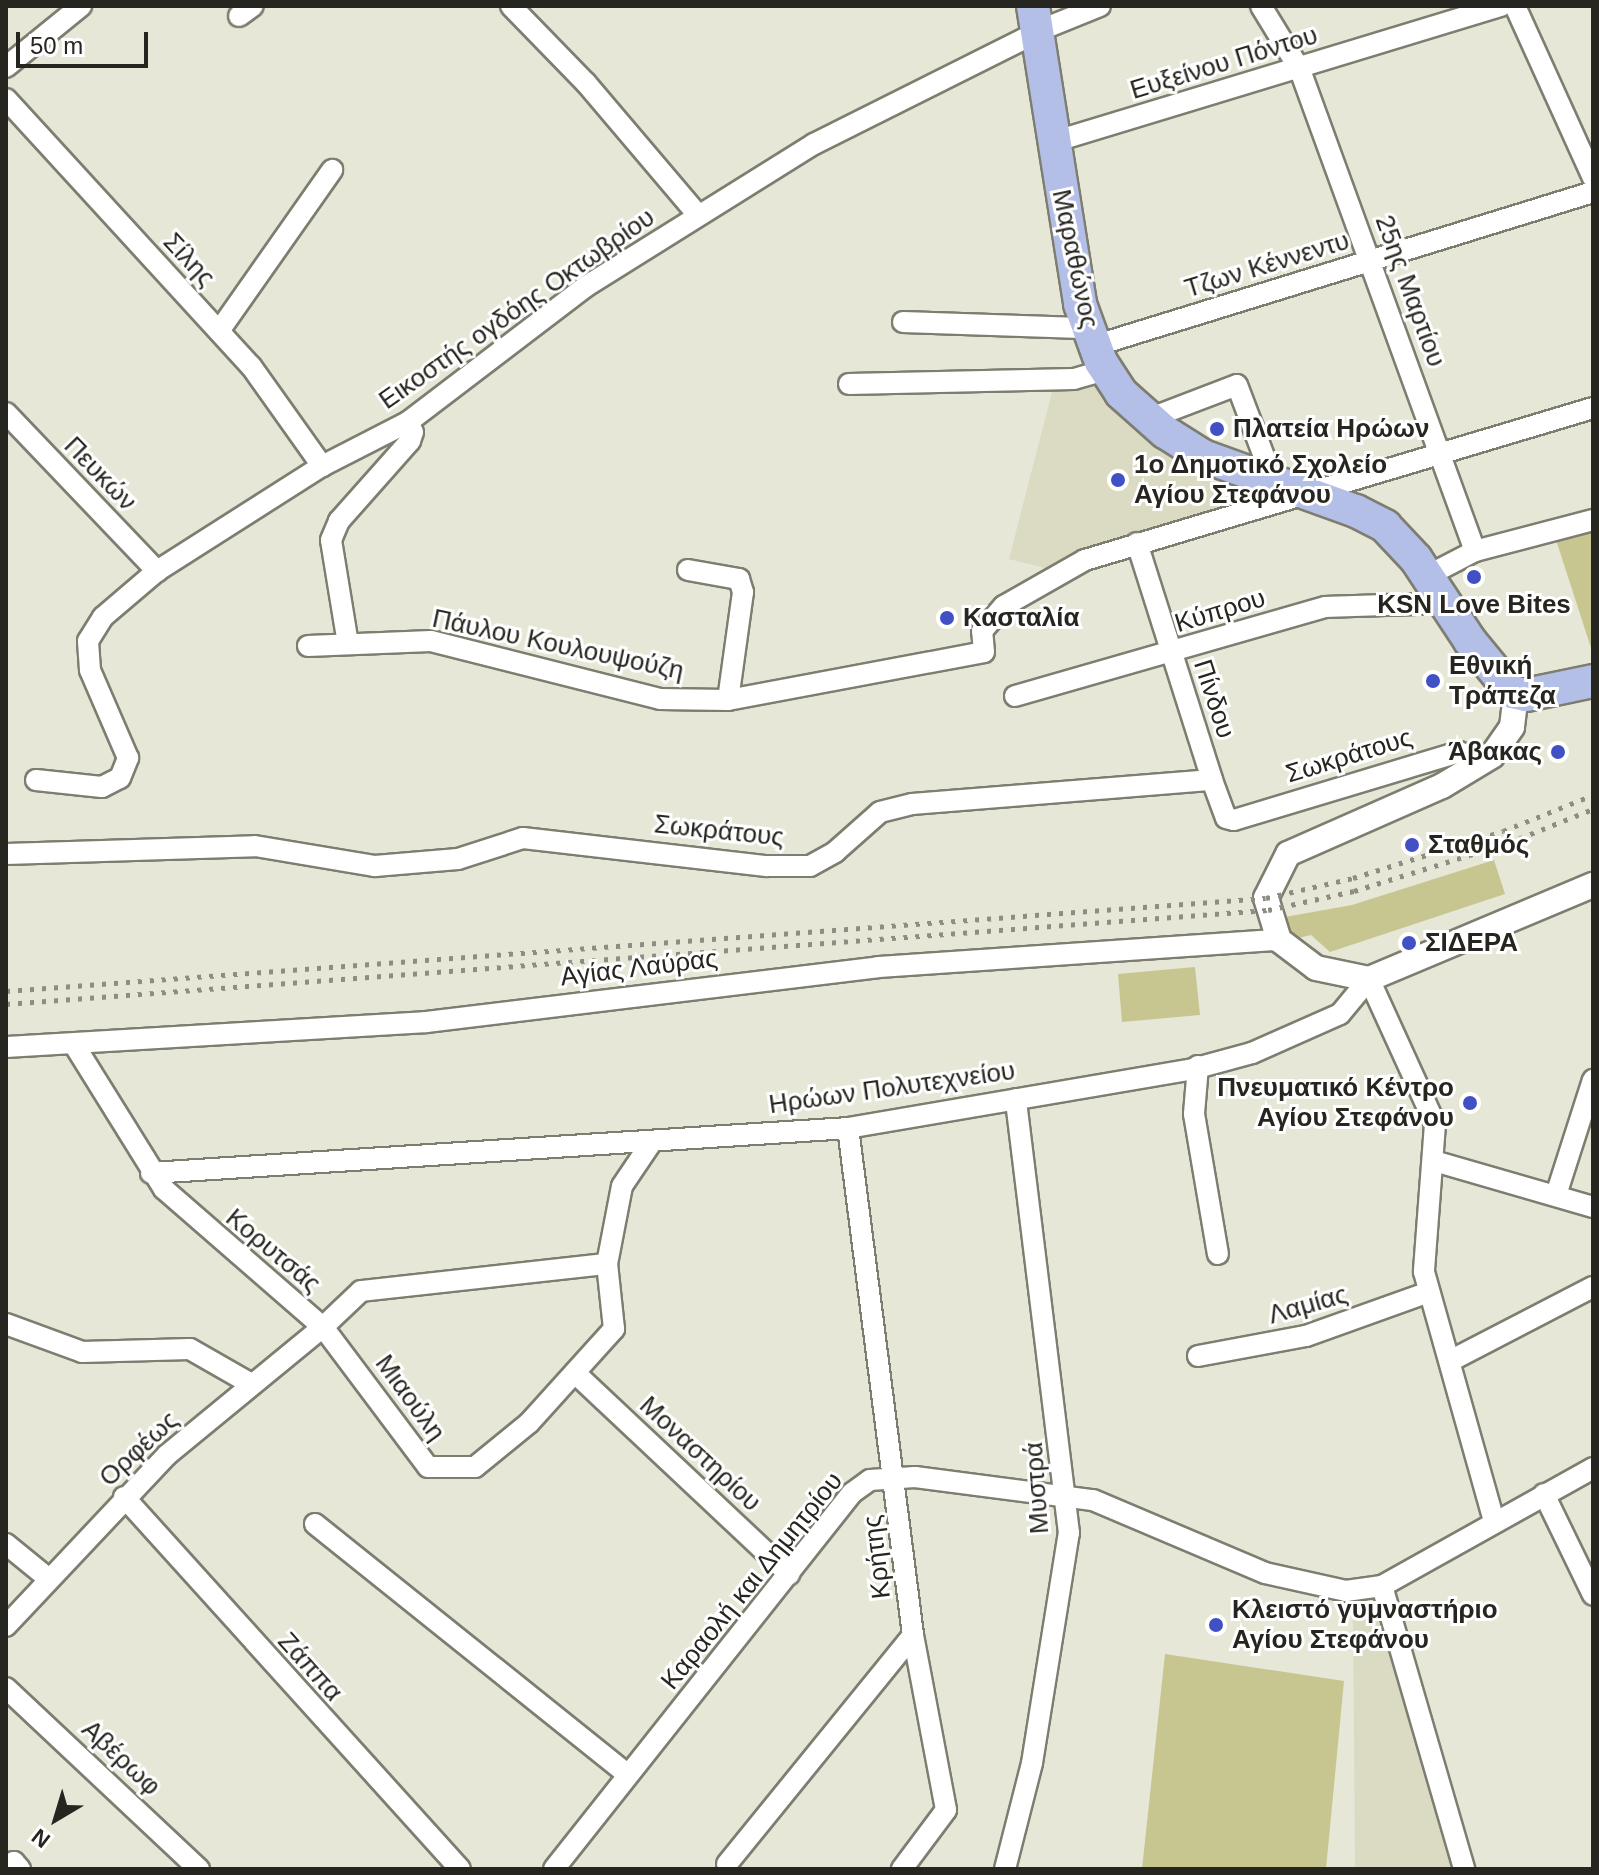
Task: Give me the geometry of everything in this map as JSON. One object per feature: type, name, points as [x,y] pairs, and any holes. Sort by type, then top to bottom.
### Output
[{"type":"main road","name":"Μαραθώνος","points":[[1035,19],[1053,142],[1096,348],[1148,419],[1203,456],[1375,519],[1402,542],[1502,684],[1516,694]]},
{"type":"main road","points":[[1516,694],[1593,681]]},
{"type":"street","points":[[6,67],[81,6]]},
{"type":"street","points":[[511,6],[586,83],[698,215]]},
{"type":"street","name":"Εικοστής ογδόης Οκτωβρίου","points":[[36,780],[102,787],[120,778],[128,758],[90,670],[88,641],[103,617],[157,571],[322,466],[408,422],[585,287],[814,144],[1035,19],[1100,6]]},
{"type":"street","name":"25ης Μαρτίου","points":[[1261,6],[1300,70],[1475,551]]},
{"type":"street","name":"Ευξείνου Πόντου","points":[[1053,142],[1300,70],[1502,6]]},
{"type":"street","points":[[1515,6],[1593,178]]},
{"type":"street","name":"Σίλης","points":[[6,99],[251,366],[322,466]]},
{"type":"street","points":[[219,331],[332,170]]},
{"type":"street","name":"Τζων Κέννεντυ","points":[[849,384],[1074,379],[1096,348],[1593,192]]},
{"type":"street","points":[[903,322],[1096,348]]},
{"type":"street","points":[[1148,419],[1237,385],[1265,459],[1266,480]]},
{"type":"street","points":[[1137,543],[1302,492],[1442,456],[1593,408]]},
{"type":"street","name":"Πευκών","points":[[6,413],[157,571]]},
{"type":"street","points":[[348,644],[331,540],[339,521],[410,441],[413,432],[408,422]]},
{"type":"street","points":[[1427,576],[1475,551],[1593,520]]},
{"type":"street","name":"Πάυλου Κουλουψούζη","points":[[308,646],[431,641],[660,699],[728,700],[984,652],[982,631],[1004,606],[1085,560],[1137,543]]},
{"type":"street","name":"Πίνδου","points":[[1137,543],[1212,780]]},
{"type":"street","points":[[688,570],[739,579],[743,592],[728,700]]},
{"type":"street","name":"Κύπρου","points":[[1015,696],[1326,607],[1445,603]]},
{"type":"street","points":[[1494,1521],[1429,1292],[1422,1243],[1434,1161],[1432,1113],[1369,979],[1316,968],[1279,940],[1266,898],[1288,854],[1442,786],[1497,753],[1508,735],[1516,694]]},
{"type":"street","name":"Σωκράτους","points":[[6,854],[255,846],[375,866],[458,859],[523,838],[766,866],[810,866],[835,852],[880,812],[912,804],[1212,780],[1226,818],[1234,820],[1459,752],[1482,762]]},
{"type":"street","name":"Ηρώων Πολυτεχνείου","points":[[151,1173],[848,1128],[1198,1066],[1252,1053],[1340,1014],[1369,979],[1593,885]]},
{"type":"street","name":"Αγίας Λαύρας","points":[[6,1047],[75,1046],[426,1022],[878,967],[1279,940]]},
{"type":"street","name":"Κορυτσάς","points":[[75,1046],[151,1173],[198,1223],[323,1327],[361,1291],[607,1264]]},
{"type":"street","points":[[1198,1066],[1194,1114],[1218,1254]]},
{"type":"street","points":[[1556,1195],[1593,1080]]},
{"type":"street","name":"Μυστρά","points":[[1005,1869],[1032,1763],[1069,1533],[1069,1497],[1016,1099]]},
{"type":"street","name":"Κρήτης","points":[[848,1128],[913,1635],[946,1810],[902,1869]]},
{"type":"street","points":[[575,1373],[614,1329],[607,1264],[624,1179],[651,1143]]},
{"type":"street","points":[[1434,1161],[1593,1207]]},
{"type":"street","points":[[1450,1361],[1593,1287]]},
{"type":"street","name":"Λαμίας","points":[[1198,1356],[1306,1336],[1429,1292]]},
{"type":"street","points":[[6,1324],[82,1352],[190,1349],[251,1384]]},
{"type":"street","name":"Μιαούλη","points":[[323,1327],[428,1467],[475,1467],[529,1423],[575,1373]]},
{"type":"street","name":"Ορφέως","points":[[6,1626],[124,1497],[251,1384],[323,1327]]},
{"type":"street","name":"Μοναστηρίου","points":[[575,1373],[789,1574]]},
{"type":"street","name":"Καραολή και Δημητρίου","points":[[554,1869],[860,1486],[894,1476],[1069,1497],[1118,1508],[1265,1573],[1346,1591],[1382,1586],[1593,1468]]},
{"type":"street","points":[[1544,1494],[1584,1552],[1593,1595]]},
{"type":"street","name":"Ζάππα","points":[[124,1497],[460,1869]]},
{"type":"street","points":[[315,1524],[628,1775]]},
{"type":"street","points":[[6,1544],[49,1579]]},
{"type":"street","points":[[1382,1586],[1464,1869]]},
{"type":"street","points":[[727,1864],[913,1635]]},
{"type":"street","name":"Αβέρωφ","points":[[6,1688],[199,1869]]},
{"type":"street","points":[[6,1866],[14,1862],[20,1869]]},
{"type":"shaded area","name":"1ο Δημοτικό Σχολείο Αγίου Στεφάνου","points":[[1095,383],[1142,435],[1194,473],[1244,498],[1245,505],[1057,571],[1009,559],[1054,384]]},
{"type":"shaded area","points":[[1593,529],[1593,654],[1556,540]]},
{"type":"shaded area","points":[[1494,860],[1505,894],[1330,952],[1311,935],[1294,939],[1288,931],[1285,917],[1352,905]]},
{"type":"shaded area","points":[[1195,967],[1200,1015],[1122,1022],[1118,974]]},
{"type":"shaded area","points":[[1381,1610],[1456,1869],[1355,1869],[1353,1613]]},
{"type":"shaded area","points":[[1165,1654],[1344,1681],[1326,1869],[1142,1869]]},
{"type":"railway","points":[[6,991],[1266,898],[1353,878],[1503,831],[1593,795]]},
{"type":"railway","points":[[6,1004],[1268,910],[1354,891],[1508,843],[1593,809]]},
{"type":"place","name":"Πλατεία Ηρώων","points":[[1217,429]]},
{"type":"place","name":"1ο Δημοτικό Σχολείο Αγίου Στεφάνου","points":[[1118,480]]},
{"type":"place","name":"KSN Love Bites","points":[[1474,577]]},
{"type":"place","name":"Κασταλία","points":[[947,618]]},
{"type":"place","name":"Εθνική Τράπεζα","points":[[1433,681]]},
{"type":"place","name":"Άβακας","points":[[1558,752]]},
{"type":"place","name":"Σταθμός","points":[[1412,845]]},
{"type":"place","name":"ΣΙΔΕΡΑ","points":[[1409,943]]},
{"type":"place","name":"Πνευματικό Κέντρο Αγίου Στεφάνου","points":[[1470,1103]]},
{"type":"place","name":"Κλειστό γυμναστήριο Αγίου Στεφάνου","points":[[1216,1625]]}]
